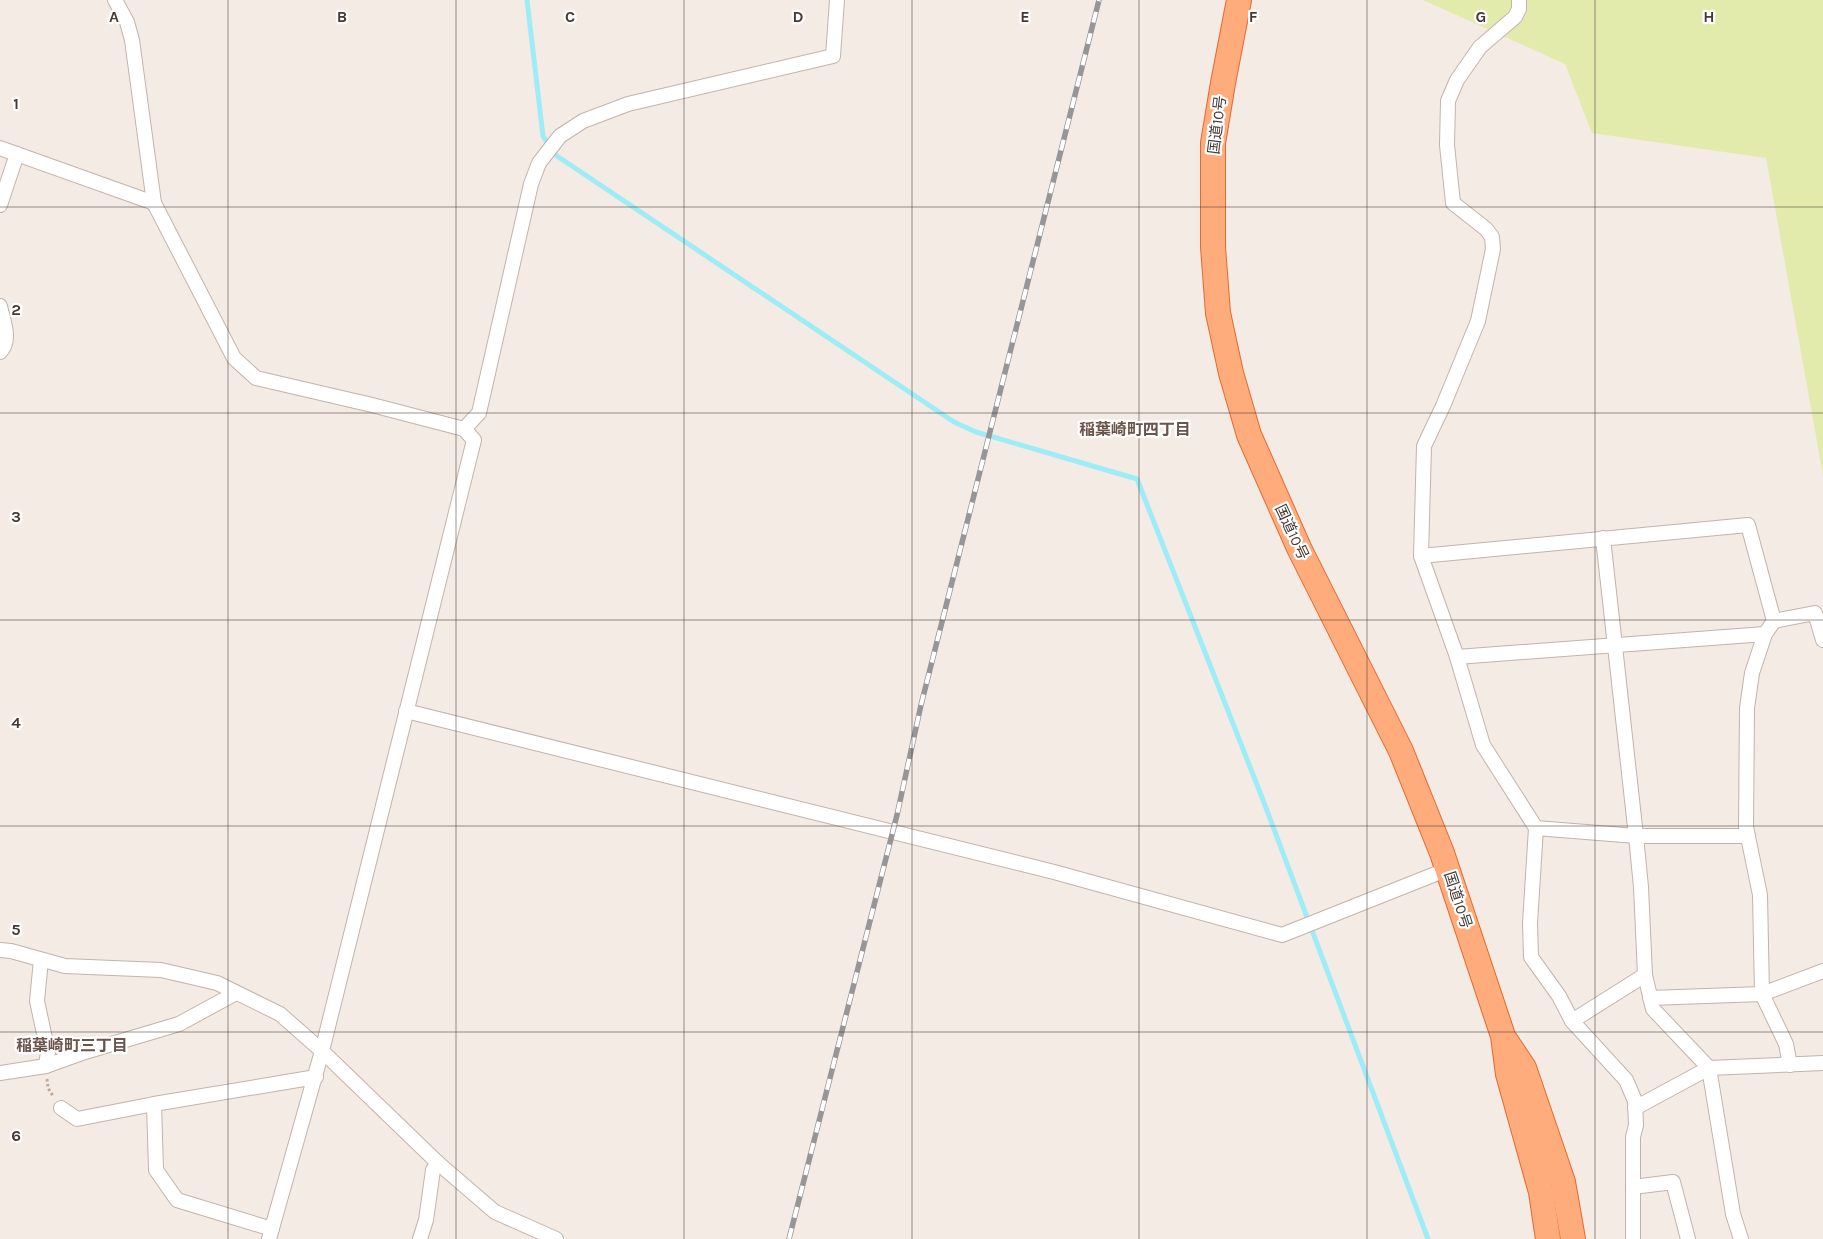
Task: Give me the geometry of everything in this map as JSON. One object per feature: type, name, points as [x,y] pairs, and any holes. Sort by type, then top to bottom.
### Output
[{"type":"highway","name":"国道10号","points":[[1239,0],[1213,143],[1213,247],[1218,313],[1231,373],[1248,435],[1299,548],[1401,750],[1448,869],[1503,1036],[1508,1074],[1541,1192],[1548,1239]]},
{"type":"highway","name":"国道10号","points":[[1503,1036],[1524,1068],[1563,1182],[1573,1239]]},
{"type":"street","points":[[116,0],[127,22],[132,40],[154,203],[234,358],[256,378],[464,429],[474,440],[316,1077],[271,1234],[178,1200],[156,1170],[154,1104]]},
{"type":"street","points":[[464,429],[479,413],[532,184],[539,163],[558,139],[583,121],[628,104],[832,56],[837,0]]},
{"type":"street","points":[[1519,0],[1519,9],[1514,17],[1480,47],[1457,80],[1448,101],[1447,145],[1453,204],[1486,228],[1492,237],[1493,249],[1478,321],[1443,406],[1424,446],[1421,556],[1457,657],[1483,745],[1536,828],[1530,923],[1532,957],[1559,996],[1572,1021],[1626,1080],[1635,1101],[1634,1239]]},
{"type":"street","points":[[0,148],[154,203]]},
{"type":"street","points":[[0,205],[17,154]]},
{"type":"street","points":[[0,306],[6,333],[6,344],[0,352]]},
{"type":"street","points":[[1421,556],[1748,526],[1774,621]]},
{"type":"street","points":[[1603,538],[1641,887],[1645,975],[1653,1009],[1709,1068],[1733,1214],[1741,1239]]},
{"type":"street","points":[[1790,1065],[1786,1044],[1762,994],[1760,895],[1746,827],[1747,708],[1752,673],[1765,634],[1774,621],[1815,613],[1823,640]]},
{"type":"street","points":[[1457,657],[1765,634]]},
{"type":"street","points":[[406,712],[1054,872],[1282,936],[1448,869]]},
{"type":"street","points":[[1536,828],[1636,836],[1748,836]]},
{"type":"street","points":[[0,950],[11,951],[65,966],[161,970],[217,983],[280,1014],[322,1051],[438,1163],[495,1212],[556,1239]]},
{"type":"street","points":[[41,960],[37,1001],[48,1052],[46,1066]]},
{"type":"street","points":[[1650,998],[1762,994],[1823,971]]},
{"type":"street","points":[[1572,1021],[1645,975]]},
{"type":"street","points":[[0,1073],[46,1066],[85,1052],[179,1024],[236,993]]},
{"type":"street","points":[[1635,1108],[1709,1068],[1823,1063]]},
{"type":"street","points":[[61,1108],[78,1119],[154,1104],[316,1077]]},
{"type":"street","points":[[420,1239],[426,1220],[433,1170],[438,1163]]},
{"type":"street","points":[[1634,1187],[1673,1182],[1688,1239]]},
{"type":"path","points":[[46,1066],[48,1088],[61,1108]]},
{"type":"green space","points":[[1423,0],[1823,0],[1823,475],[1766,158],[1592,133],[1565,64]]},
{"type":"waterway","points":[[527,0],[543,136],[554,154],[954,422],[976,432],[1137,479],[1263,800],[1428,1239]]},
{"type":"railway","points":[[789,1239],[897,815],[921,705],[1099,0]]},
{"type":"district","name":"稲葉崎町四丁目","points":[[1135,429]]},
{"type":"district","name":"稲葉崎町三丁目","points":[[72,1045]]}]
